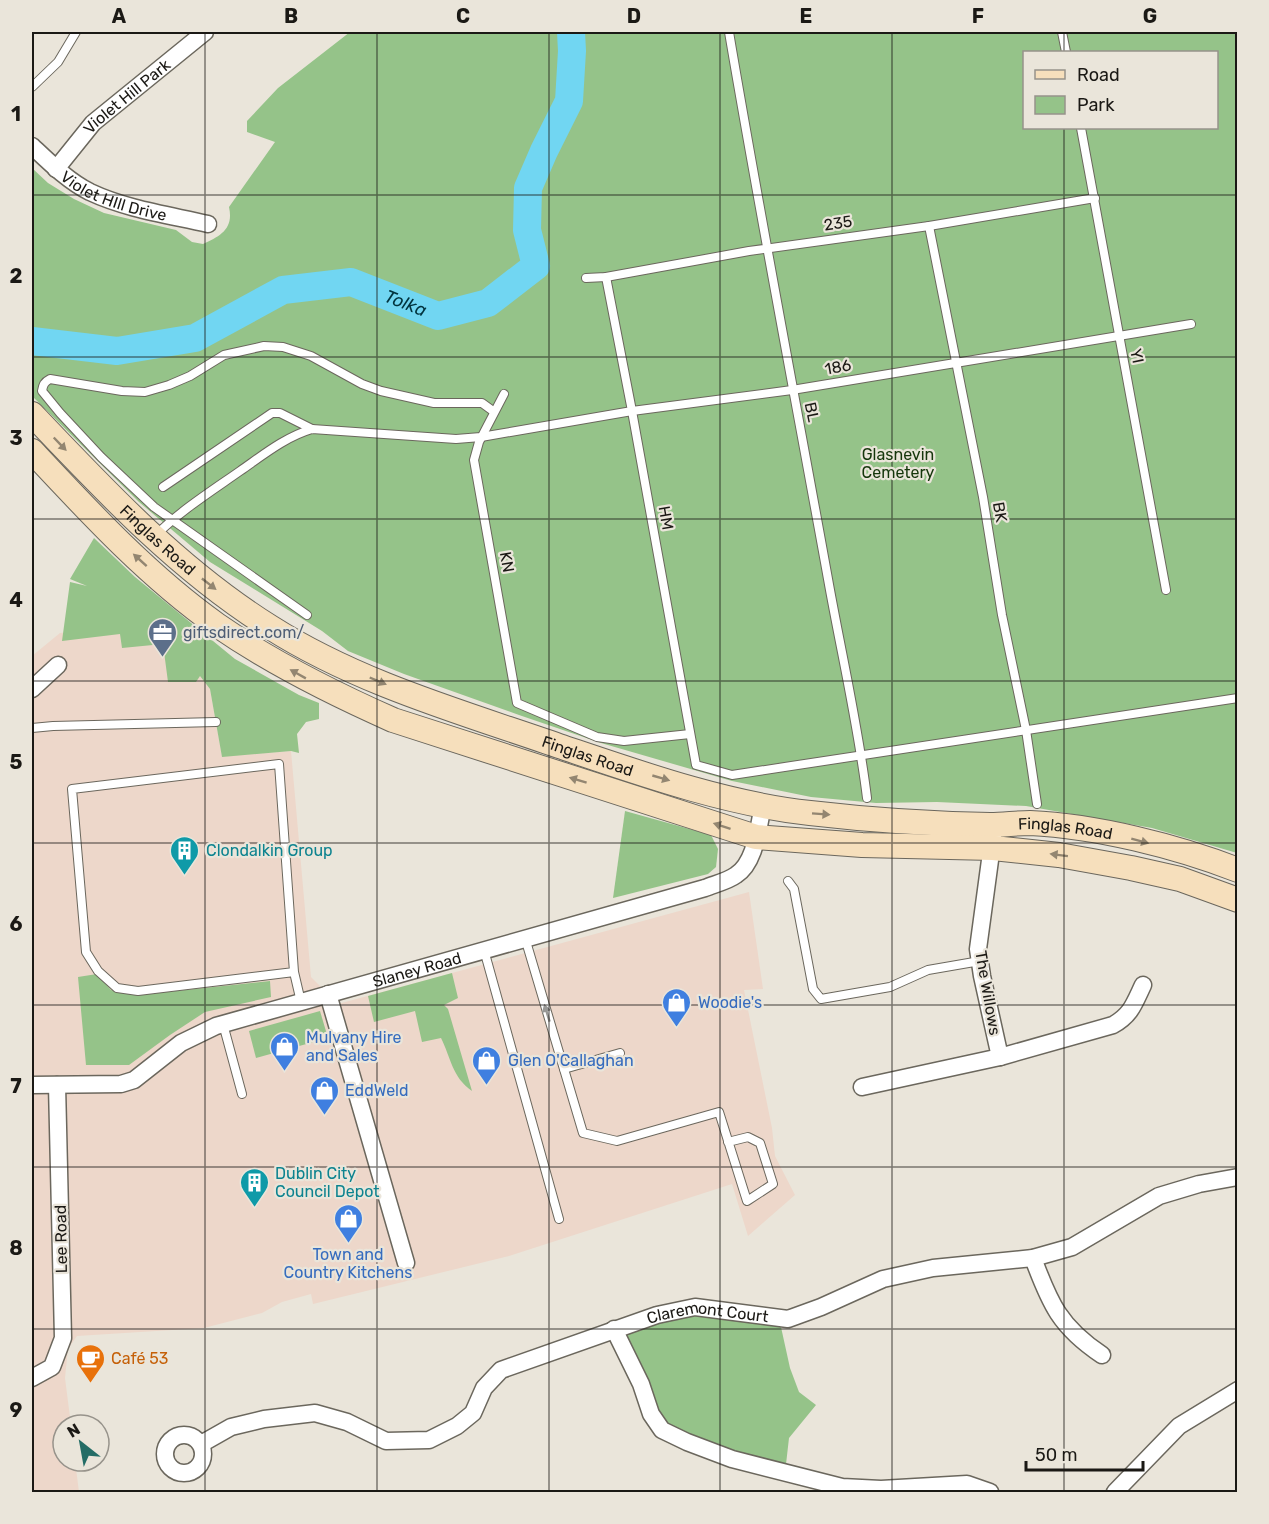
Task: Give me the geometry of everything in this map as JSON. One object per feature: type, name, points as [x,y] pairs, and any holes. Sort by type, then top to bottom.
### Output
[{"type":"main road","name":"Finglas Road","points":[[32,414],[88,474],[154,537],[210,585],[270,627],[334,662],[411,695],[611,763],[763,806],[905,822],[993,836],[1059,855],[1180,879],[1238,900]]},
{"type":"main road","name":"Finglas Road","points":[[37,460],[127,549],[175,592],[235,636],[278,663],[341,697],[393,720],[756,837],[862,845],[993,836],[1029,823],[1098,832],[1154,844],[1238,870]]},
{"type":"street","name":"Violet Hill Park","points":[[56,169],[93,123],[205,32]]},
{"type":"street","name":"Violet HIll Drive","points":[[32,146],[56,169],[90,191],[126,205],[208,224]]},
{"type":"street","points":[[32,689],[58,665]]},
{"type":"street","name":"Slaney Road","points":[[32,1085],[121,1084],[134,1080],[181,1044],[223,1024],[705,888],[736,876],[745,866],[756,837],[763,806]]},
{"type":"street","name":"The Willows","points":[[862,1087],[1000,1057],[978,949],[993,836]]},
{"type":"street","points":[[1000,1057],[1113,1025],[1132,1010],[1143,985]]},
{"type":"street","points":[[328,994],[406,1263]]},
{"type":"street","name":"Lee Road","points":[[32,1378],[52,1367],[63,1338],[57,1085]]},
{"type":"street","name":"Claremont Court","points":[[201,1444],[231,1427],[264,1419],[315,1413],[347,1422],[386,1441],[429,1440],[457,1426],[473,1413],[484,1388],[501,1370],[657,1315],[695,1307],[788,1319],[883,1280],[933,1268],[1033,1258],[1072,1247],[1159,1196],[1198,1184],[1238,1177]]},
{"type":"street","points":[[1033,1258],[1054,1310],[1081,1341],[1102,1355]]},
{"type":"street","points":[[614,1329],[641,1384],[651,1413],[663,1430],[687,1442],[732,1459],[842,1487],[881,1489],[967,1484],[990,1492]]},
{"type":"street","points":[[1115,1492],[1179,1426],[1238,1390]]},
{"type":"lane","points":[[32,87],[58,62],[76,32]]},
{"type":"lane","name":"BL","points":[[729,32],[792,390],[862,755],[867,798]]},
{"type":"lane","points":[[1062,32],[1066,51]]},
{"type":"lane","name":"YI","points":[[1081,129],[1166,590]]},
{"type":"lane","name":"235","points":[[586,278],[606,277],[853,235],[929,226],[1095,198]]},
{"type":"lane","name":"BK","points":[[929,226],[982,497],[1002,615],[1026,730],[1037,804]]},
{"type":"lane","name":"HM","points":[[606,277],[696,765],[732,775],[862,755]]},
{"type":"lane","name":"186","points":[[312,429],[456,439],[486,436],[632,411],[792,390],[1191,324]]},
{"type":"lane","points":[[307,615],[154,507],[60,413],[42,391],[46,381],[50,379],[122,391],[145,392],[169,386],[224,355],[264,346],[283,348],[311,356],[362,384],[390,393],[434,403],[482,403],[493,411]]},
{"type":"lane","name":"KN","points":[[504,394],[493,411],[486,436],[474,459],[517,703],[597,737],[624,741],[690,734]]},
{"type":"lane","points":[[163,487],[273,413],[280,413],[312,429]]},
{"type":"lane","points":[[154,537],[172,519],[288,438],[312,429]]},
{"type":"lane","points":[[862,755],[1238,698]]},
{"type":"lane","points":[[32,728],[216,722]]},
{"type":"lane","points":[[294,972],[138,991],[117,988],[98,970],[86,952],[72,789],[279,764],[294,972],[301,1002]]},
{"type":"lane","points":[[788,881],[794,889],[813,989],[821,999],[890,987],[928,970],[980,961]]},
{"type":"lane","points":[[525,938],[583,1133],[617,1141],[719,1112],[728,1142],[747,1201],[773,1184],[760,1143],[748,1137],[728,1142]]},
{"type":"lane","points":[[484,950],[559,1219]]},
{"type":"lane","points":[[223,1024],[242,1094]]},
{"type":"lane","points":[[564,1069],[620,1053]]},
{"type":"shaded area","points":[[130,625],[176,639],[210,689],[222,756],[291,751],[311,977],[338,1004],[749,892],[763,989],[744,990],[772,1128],[775,1156],[795,1195],[748,1236],[732,1184],[509,1256],[313,1304],[311,1294],[282,1302],[262,1313],[204,1328],[77,1336],[68,1349],[65,1378],[69,1413],[51,1413],[51,1473],[77,1473],[79,1492],[32,1492],[32,656],[60,633]]},
{"type":"green space","name":"Glasnevin Cemetery","points":[[350,32],[1237,32],[1237,853],[1152,828],[1026,806],[937,802],[876,803],[811,797],[732,781],[601,743],[404,674],[348,651],[322,631],[210,562],[139,502],[32,396],[32,168],[48,183],[74,199],[104,213],[176,230],[192,242],[203,244],[224,231],[229,221],[229,207],[275,142],[247,132],[247,121],[278,88]]},
{"type":"green space","points":[[94,538],[135,577],[235,659],[299,695],[319,703],[319,719],[306,722],[297,734],[299,753],[291,751],[222,757],[210,689],[200,676],[196,682],[168,682],[163,644],[122,648],[120,634],[62,641],[70,582],[87,586],[70,579]]},
{"type":"green space","points":[[625,811],[711,835],[718,849],[716,867],[708,874],[613,898]]},
{"type":"green space","points":[[452,973],[458,998],[444,1005],[448,1009],[472,1091],[460,1080],[441,1038],[422,1042],[415,1011],[374,1022],[368,996]]},
{"type":"green space","points":[[97,974],[111,990],[138,995],[270,981],[271,997],[205,1012],[129,1065],[86,1065],[78,977]]},
{"type":"green space","points":[[320,1011],[328,1038],[256,1058],[249,1031]]},
{"type":"green space","points":[[695,1307],[779,1318],[790,1368],[799,1392],[816,1405],[789,1438],[785,1473],[662,1429],[615,1329]]},
{"type":"waterway","name":"Tolka","points":[[32,341],[117,351],[195,338],[283,290],[351,282],[438,316],[488,303],[536,266],[527,230],[528,188],[569,101],[571,32]]},
{"type":"place","name":"giftsdirect.com/","points":[[162,658]]},
{"type":"place","name":"Clondalkin Group","points":[[185,876]]},
{"type":"place","name":"Woodie's","points":[[677,1028]]},
{"type":"place","name":"Mulvany Hire and Sales","points":[[285,1072]]},
{"type":"place","name":"Glen O'Callaghan","points":[[487,1086]]},
{"type":"place","name":"EddWeld","points":[[324,1116]]},
{"type":"place","name":"Dublin City Council Depot","points":[[254,1208]]},
{"type":"place","name":"Town and Country Kitchens","points":[[348,1244]]},
{"type":"place","name":"Café 53","points":[[90,1384]]}]
